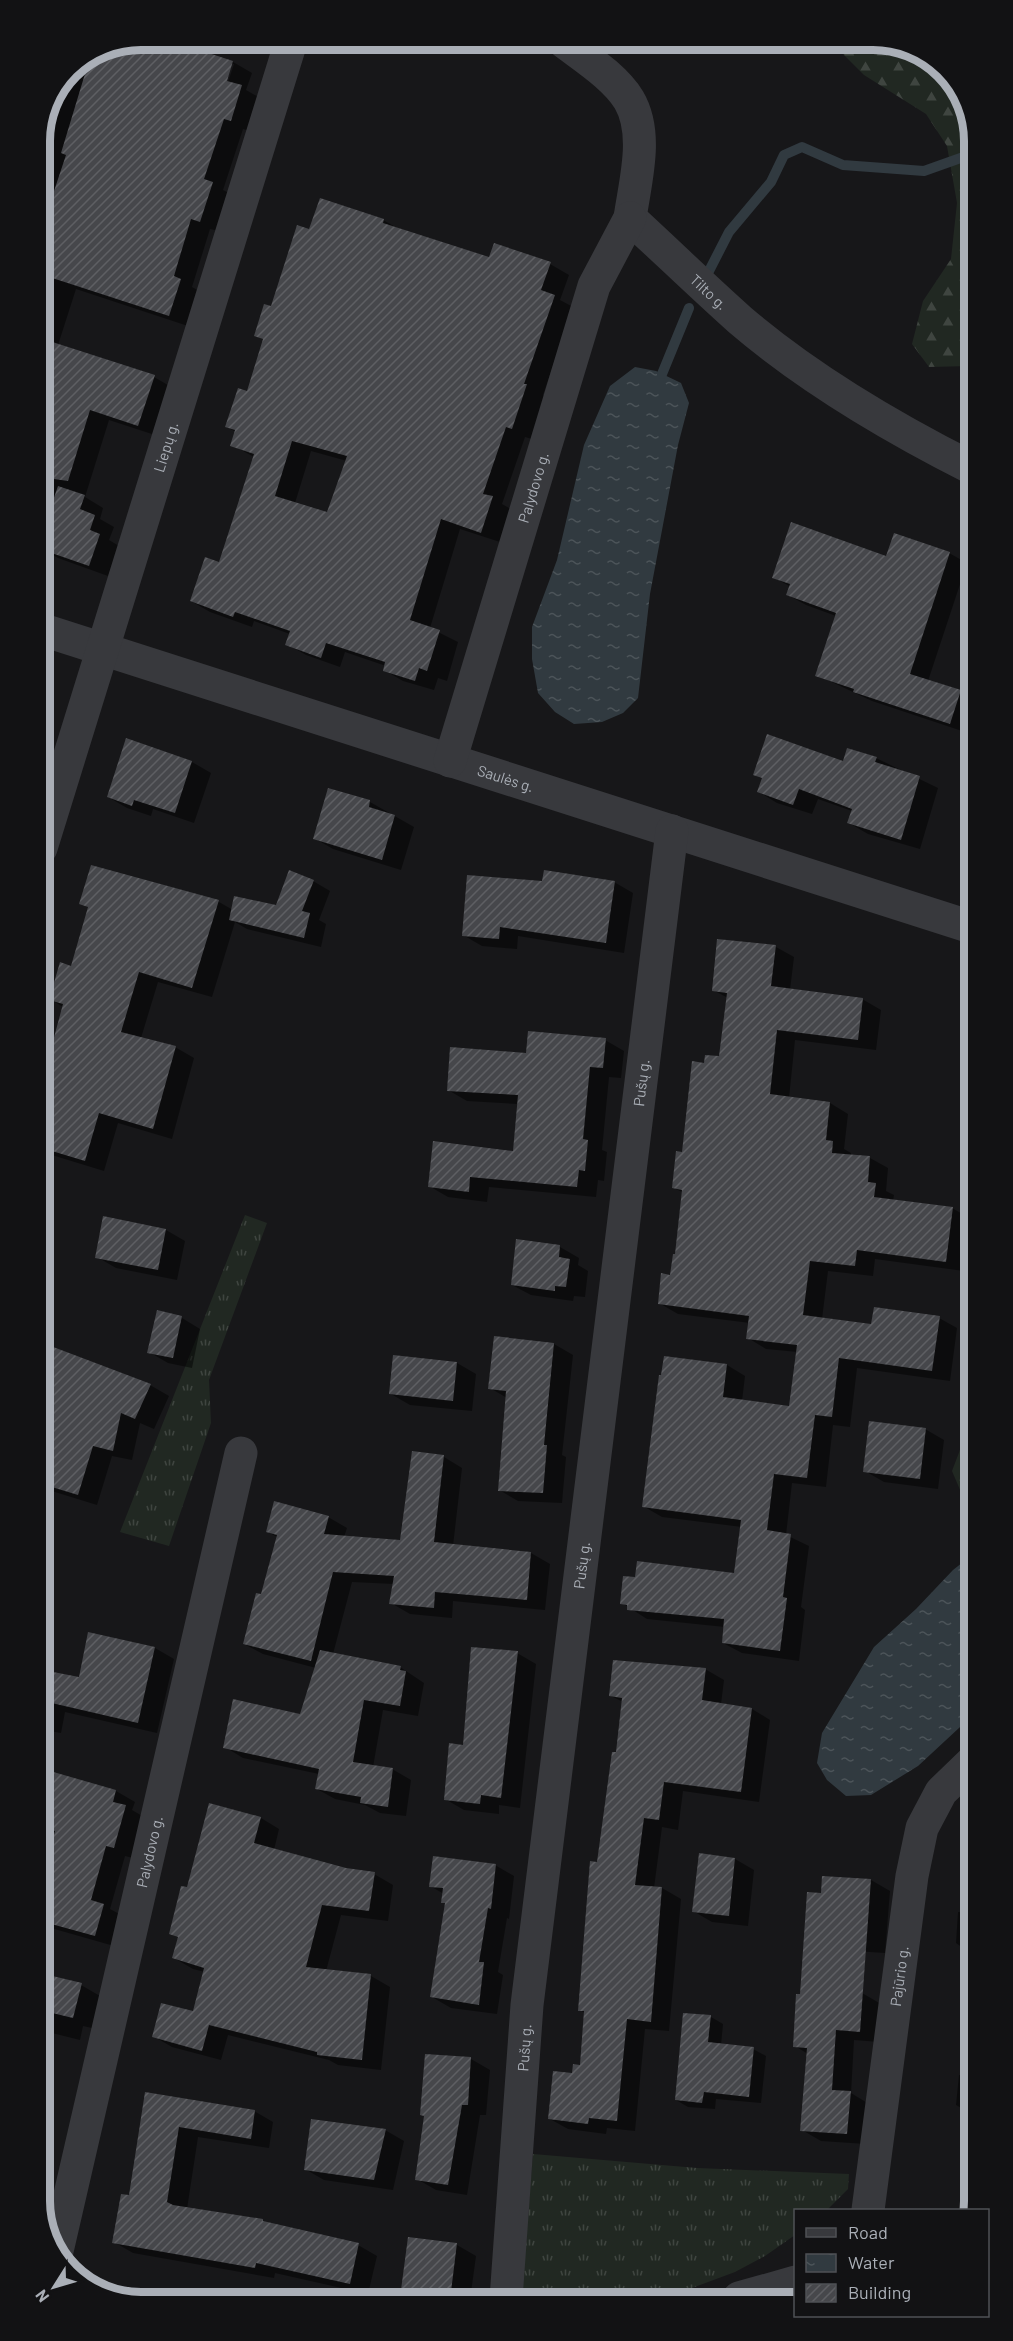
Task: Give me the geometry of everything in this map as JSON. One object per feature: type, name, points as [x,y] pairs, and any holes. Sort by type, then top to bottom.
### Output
[{"type":"street","name":"Liepų g.","points":[[50,819],[288,50]]},
{"type":"street","points":[[574,50],[603,72],[629,100],[638,126],[638,158],[630,218]]},
{"type":"street","name":"Tilto g.","points":[[630,218],[741,321],[813,376],[921,442],[964,464]]},
{"type":"street","name":"Palydovo g.","points":[[450,760],[594,286],[630,218]]},
{"type":"street","name":"Saulės g.","points":[[50,632],[964,925]]},
{"type":"street","name":"Pušų g.","points":[[507,2292],[527,2005],[672,831]]},
{"type":"street","name":"Palydovo g.","points":[[59,2241],[241,1454]]},
{"type":"street","name":"Pajūrio g.","points":[[868,2209],[911,1888],[922,1828],[941,1792],[964,1770]]},
{"type":"street","points":[[761,2292],[794,2282]]},
{"type":"green space","points":[[839,50],[890,51],[918,62],[928,68],[945,85],[959,112],[964,141],[964,366],[929,367],[912,344],[923,301],[951,259],[957,203],[947,146],[926,114],[864,75]]},
{"type":"green space","points":[[245,1215],[267,1223],[209,1380],[211,1423],[169,1546],[120,1532]]},
{"type":"green space","points":[[964,1445],[964,1496],[952,1471]]},
{"type":"green space","points":[[533,2154],[697,2168],[849,2174],[848,2189],[828,2209],[794,2209],[794,2236],[765,2256],[735,2272],[682,2292],[522,2292]]},
{"type":"water","points":[[635,367],[656,371],[681,383],[689,403],[678,445],[650,594],[638,698],[623,713],[602,722],[574,724],[555,712],[538,693],[532,659],[532,627],[557,560],[584,445],[610,386]]},
{"type":"water","points":[[964,1561],[964,1723],[918,1766],[871,1795],[846,1796],[827,1780],[817,1763],[822,1733],[874,1647],[916,1609]]},
{"type":"building","points":[[199,50],[233,61],[227,81],[242,85],[231,121],[224,119],[204,179],[213,182],[200,222],[191,219],[174,276],[181,279],[169,316],[50,277],[50,203],[66,155],[61,153],[87,68],[106,56],[123,51]]},
{"type":"building","points":[[320,198],[384,219],[383,223],[489,257],[494,243],[551,262],[541,290],[555,295],[524,384],[527,384],[512,429],[506,427],[483,494],[493,496],[481,533],[441,519],[410,620],[440,630],[427,671],[419,668],[415,681],[383,671],[385,662],[326,643],[321,658],[285,645],[290,631],[235,612],[233,617],[190,601],[205,557],[219,562],[254,454],[230,446],[235,430],[225,427],[238,388],[247,391],[263,339],[254,336],[264,304],[271,306],[297,225],[309,229]],"holes":[[[292,441],[347,456],[327,512],[275,496]]]},
{"type":"building","points":[[50,341],[155,375],[138,426],[90,410],[68,481],[50,478]]},
{"type":"building","points":[[58,486],[85,495],[80,509],[95,515],[90,530],[100,534],[89,566],[50,552],[50,509]]},
{"type":"building","points":[[791,522],[886,556],[894,533],[950,552],[910,674],[961,690],[950,724],[853,692],[854,689],[815,676],[836,613],[786,595],[790,584],[772,578]]},
{"type":"building","points":[[767,734],[843,761],[847,748],[877,757],[875,762],[920,776],[901,840],[847,823],[852,809],[799,789],[793,805],[757,792],[762,778],[753,775]]},
{"type":"building","points":[[126,738],[192,761],[175,813],[134,800],[132,806],[107,797]]},
{"type":"building","points":[[328,788],[370,800],[369,807],[395,815],[382,860],[313,839]]},
{"type":"building","points":[[91,865],[219,900],[192,988],[139,972],[121,1032],[176,1046],[153,1129],[99,1113],[85,1161],[50,1150],[50,1052],[63,1004],[50,1000],[50,997],[60,962],[71,966],[88,907],[79,904]]},
{"type":"building","points":[[289,870],[314,880],[302,911],[310,913],[304,938],[229,920],[234,896],[276,905]]},
{"type":"building","points":[[544,870],[615,881],[606,943],[500,927],[499,939],[462,936],[467,875],[542,881]]},
{"type":"building","points":[[717,939],[776,945],[771,986],[863,998],[858,1040],[777,1030],[770,1094],[830,1102],[826,1140],[833,1141],[832,1153],[870,1156],[868,1182],[876,1183],[874,1197],[953,1207],[946,1262],[857,1250],[855,1266],[810,1261],[803,1315],[871,1324],[874,1307],[940,1316],[932,1371],[839,1358],[832,1417],[815,1415],[807,1478],[774,1474],[767,1530],[791,1534],[783,1597],[787,1598],[780,1651],[722,1643],[724,1619],[627,1610],[627,1605],[620,1604],[623,1576],[635,1577],[637,1561],[734,1573],[741,1520],[642,1507],[659,1375],[661,1375],[664,1356],[727,1364],[723,1397],[789,1406],[797,1345],[746,1339],[749,1316],[658,1304],[661,1273],[670,1275],[673,1254],[675,1254],[682,1190],[672,1188],[676,1151],[682,1152],[692,1061],[704,1063],[705,1055],[719,1056],[727,993],[712,991]]},
{"type":"building","points":[[528,1031],[606,1038],[603,1068],[590,1067],[583,1139],[588,1140],[585,1171],[579,1170],[577,1187],[470,1177],[469,1192],[428,1187],[433,1141],[513,1151],[518,1095],[447,1091],[450,1047],[526,1053]]},
{"type":"building","points":[[103,1216],[166,1229],[158,1270],[95,1258]]},
{"type":"building","points":[[516,1239],[560,1245],[559,1257],[570,1259],[566,1287],[555,1286],[555,1291],[511,1285]]},
{"type":"building","points":[[157,1310],[182,1316],[173,1358],[147,1353]]},
{"type":"building","points":[[494,1336],[554,1343],[544,1445],[547,1445],[543,1493],[498,1491],[506,1391],[488,1389]]},
{"type":"building","points":[[50,1346],[151,1384],[135,1419],[121,1413],[113,1451],[93,1446],[78,1495],[50,1486]]},
{"type":"building","points":[[393,1355],[457,1362],[453,1401],[389,1394]]},
{"type":"building","points":[[869,1421],[926,1428],[920,1479],[863,1472]]},
{"type":"building","points":[[412,1451],[444,1455],[434,1542],[531,1552],[527,1600],[435,1592],[434,1608],[389,1604],[394,1576],[333,1572],[311,1661],[243,1644],[256,1593],[261,1594],[277,1535],[266,1532],[274,1501],[329,1516],[324,1534],[400,1540]]},
{"type":"building","points":[[88,1632],[155,1647],[138,1723],[50,1703],[50,1671],[79,1677]]},
{"type":"building","points":[[471,1647],[518,1651],[501,1798],[481,1795],[480,1804],[444,1800],[449,1743],[463,1745]]},
{"type":"building","points":[[320,1650],[401,1666],[400,1670],[406,1671],[400,1706],[364,1700],[353,1762],[393,1768],[388,1807],[360,1803],[361,1797],[315,1789],[319,1769],[223,1748],[233,1699],[300,1714]]},
{"type":"building","points":[[613,1660],[706,1668],[702,1700],[752,1708],[741,1792],[664,1782],[659,1820],[644,1818],[635,1885],[662,1887],[651,2022],[627,2019],[617,2121],[589,2118],[588,2124],[548,2119],[553,2071],[572,2073],[573,2064],[580,2065],[584,2011],[578,2011],[590,1861],[597,1862],[612,1752],[616,1752],[622,1698],[609,1696]]},
{"type":"building","points":[[50,1771],[116,1790],[113,1802],[126,1805],[114,1848],[106,1846],[91,1900],[104,1904],[95,1936],[50,1924],[50,1848],[55,1831],[50,1830]]},
{"type":"building","points":[[209,1803],[261,1817],[254,1843],[346,1868],[375,1872],[369,1911],[322,1905],[306,1967],[371,1974],[362,2060],[317,2055],[317,2052],[209,2025],[202,2051],[152,2037],[161,2003],[193,2011],[204,1968],[172,1958],[178,1937],[169,1934],[181,1886],[187,1887]]},
{"type":"building","points":[[699,1853],[735,1858],[729,1916],[692,1912]]},
{"type":"building","points":[[433,1856],[496,1864],[491,1909],[488,1908],[479,1962],[484,1962],[479,2005],[430,1997],[445,1903],[441,1903],[443,1888],[429,1887]]},
{"type":"building","points":[[822,1876],[871,1879],[860,2032],[836,2030],[832,2090],[851,2091],[847,2134],[800,2131],[807,2048],[793,2047],[796,1994],[800,1994],[807,1892],[821,1893]]},
{"type":"building","points":[[50,1975],[82,1983],[73,2018],[50,2012]]},
{"type":"building","points":[[683,2013],[711,2015],[708,2042],[754,2047],[749,2097],[704,2092],[702,2103],[675,2100]]},
{"type":"building","points":[[425,2054],[471,2057],[468,2105],[462,2105],[448,2185],[415,2180],[424,2116],[420,2115]]},
{"type":"building","points":[[145,2092],[255,2110],[251,2139],[179,2127],[167,2202],[173,2205],[263,2219],[263,2221],[359,2243],[350,2284],[256,2263],[255,2268],[112,2243],[121,2194],[129,2195]]},
{"type":"building","points":[[311,2119],[386,2129],[374,2180],[304,2170]]},
{"type":"building","points":[[408,2237],[457,2243],[451,2291],[401,2290]]},
{"type":"waterway","points":[[708,273],[729,232],[771,182],[784,155],[802,147],[843,165],[924,171],[964,157]]},
{"type":"waterway","points":[[662,374],[689,308]]}]
